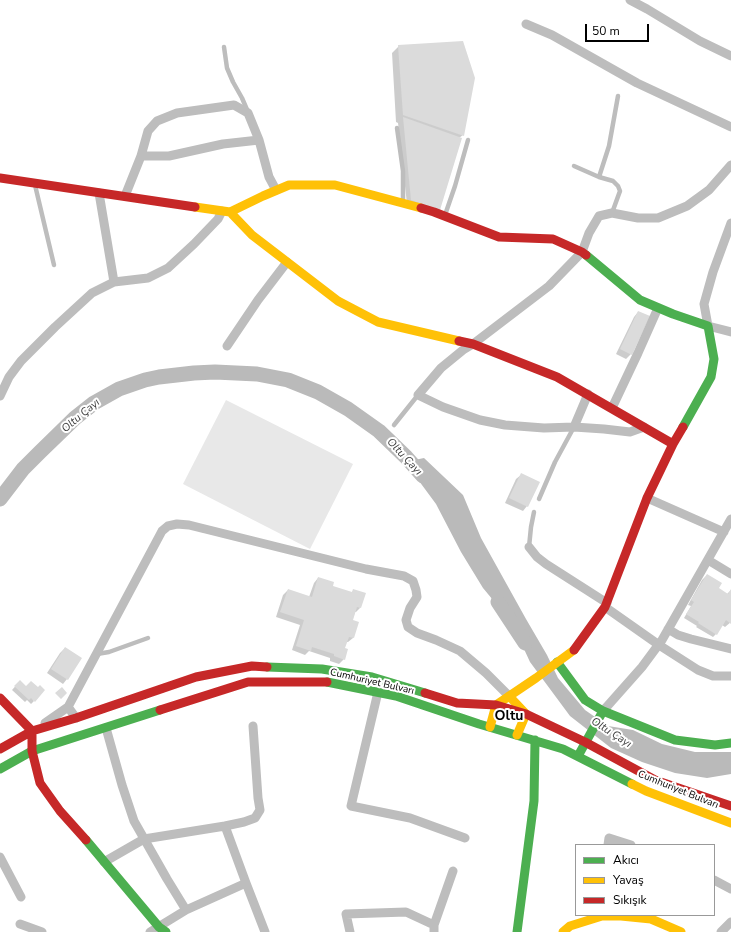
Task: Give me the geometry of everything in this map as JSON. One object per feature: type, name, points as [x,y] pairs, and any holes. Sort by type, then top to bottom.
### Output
[{"type":"street","points":[[630,0],[648,9],[700,41],[731,56]]},
{"type":"street","points":[[526,24],[552,34],[637,83],[731,127]]},
{"type":"street","points":[[125,196],[141,156],[148,131],[157,121],[177,113],[234,105],[248,113],[259,140],[269,177],[276,190]]},
{"type":"street","points":[[141,156],[169,156],[223,144],[259,140]]},
{"type":"street","points":[[644,427],[630,432],[574,427],[544,428],[505,425],[480,420],[443,407],[418,395],[441,368],[549,286],[582,252],[589,233],[599,216],[612,213],[638,218],[658,218],[687,206],[709,190],[731,165]]},
{"type":"street","points":[[0,178],[226,212],[252,235],[338,301],[378,322],[473,344],[557,377],[674,444]]},
{"type":"street","points":[[0,396],[9,377],[21,361],[92,293],[114,282],[148,278],[168,268],[226,212],[289,185],[335,186],[434,212],[499,237],[553,239],[582,252],[640,300],[673,314],[731,332]]},
{"type":"street","points":[[99,193],[114,282]]},
{"type":"street","points":[[490,727],[496,704],[536,678],[573,651],[606,605],[647,498],[674,444],[712,376],[714,359],[704,304],[713,272],[731,223]]},
{"type":"street","points":[[227,346],[258,300],[287,262]]},
{"type":"street","points":[[612,408],[658,308]]},
{"type":"street","points":[[574,427],[588,394]]},
{"type":"street","points":[[647,498],[724,532]]},
{"type":"street","points":[[578,756],[603,711],[642,667],[659,645],[731,519]]},
{"type":"street","points":[[32,731],[68,707],[162,531],[168,526],[177,524],[189,525],[366,570],[404,576],[413,581],[417,597],[410,608],[406,620],[408,627],[460,651],[486,673],[526,714],[518,735]]},
{"type":"street","points":[[529,547],[537,557],[546,564],[606,605],[659,645],[698,670],[713,676],[731,676]]},
{"type":"street","points":[[708,560],[731,574]]},
{"type":"street","points":[[668,629],[690,640],[731,649]]},
{"type":"street","points":[[557,662],[585,700],[603,711],[675,740],[714,745],[731,743]]},
{"type":"street","name":"Cumhuriyet Bulvarı","points":[[0,749],[32,731],[76,718],[196,677],[252,666],[322,668],[372,677],[457,702],[496,704],[526,714],[585,742],[655,780],[731,806]]},
{"type":"street","name":"Cumhuriyet Bulvarı","points":[[0,769],[32,751],[248,682],[329,682],[396,696],[563,749],[646,791],[731,823]]},
{"type":"street","points":[[378,692],[351,806],[410,818],[465,838]]},
{"type":"street","points":[[0,698],[32,731],[32,751],[40,783],[60,812],[162,929]]},
{"type":"street","points":[[68,707],[76,718]]},
{"type":"street","points":[[104,862],[144,839],[225,826],[255,818],[260,810],[253,726]]},
{"type":"street","points":[[106,728],[134,821],[166,879],[186,910]]},
{"type":"street","points":[[517,932],[534,801],[535,740]]},
{"type":"street","points":[[225,826],[265,932]]},
{"type":"street","points":[[608,844],[609,838],[628,844]]},
{"type":"street","points":[[0,857],[21,897]]},
{"type":"street","points":[[350,932],[346,914],[406,912],[434,928],[453,871]]},
{"type":"street","points":[[715,881],[731,889]]},
{"type":"street","points":[[150,932],[162,929],[186,910],[246,883]]},
{"type":"street","points":[[563,932],[570,926],[602,916],[651,919],[681,932]]},
{"type":"street","points":[[722,932],[731,922]]},
{"type":"street","points":[[20,924],[42,932]]},
{"type":"lane","points":[[224,47],[227,68],[248,113]]},
{"type":"lane","points":[[599,177],[609,146],[618,96]]},
{"type":"lane","points":[[397,128],[403,171],[403,203]]},
{"type":"lane","points":[[445,216],[468,140]]},
{"type":"lane","points":[[574,166],[599,177],[613,181],[618,186],[620,191],[612,213]]},
{"type":"lane","points":[[35,183],[54,265]]},
{"type":"lane","points":[[394,425],[418,395]]},
{"type":"lane","points":[[538,500],[555,462],[574,427]]},
{"type":"lane","points":[[529,547],[534,512]]},
{"type":"lane","points":[[96,654],[109,652],[148,638]]},
{"type":"shaded area","points":[[226,400],[353,464],[310,549],[183,484]]},
{"type":"water","points":[[424,458],[463,495],[481,538],[547,655],[558,678],[585,710],[608,726],[633,730],[662,744],[695,752],[731,752],[731,774],[707,778],[675,773],[642,762],[611,748],[570,716],[530,662],[512,623],[483,588],[461,552],[436,504],[405,462]]},
{"type":"building","points":[[463,41],[475,78],[464,136],[403,115],[398,45]]},
{"type":"building","points":[[403,117],[462,138],[440,210],[411,200]]},
{"type":"building","points":[[638,311],[650,316],[632,355],[620,349]]},
{"type":"building","points":[[521,473],[540,482],[528,507],[509,498]]},
{"type":"building","points":[[707,574],[722,583],[719,588],[728,594],[731,589],[731,624],[726,620],[717,635],[686,614],[694,602],[691,600]]},
{"type":"building","points":[[318,577],[334,582],[333,586],[352,592],[353,589],[366,593],[361,608],[357,607],[353,620],[359,622],[354,638],[349,637],[345,648],[348,649],[345,660],[334,656],[334,654],[312,647],[311,651],[296,646],[304,620],[280,612],[288,589],[312,597]]},
{"type":"building","points":[[65,647],[82,658],[68,680],[51,669]]},
{"type":"building","points":[[20,680],[26,686],[31,681],[38,687],[40,685],[45,690],[35,702],[31,698],[29,700],[14,686]]},
{"type":"building","points":[[62,687],[67,693],[61,699],[55,693]]},
{"type":"waterway","name":"Oltu Çayı","points":[[0,499],[23,469],[75,418],[94,403],[119,389],[145,380],[194,373],[215,372],[257,374],[288,380],[318,392],[348,409],[379,431],[423,476]]},
{"type":"waterway","name":"Oltu Çayı","points":[[498,602],[525,643]]},
{"type":"traffic: fast","points":[[586,255],[640,300],[673,314],[708,326],[714,359],[711,377],[683,427]]},
{"type":"traffic: fast","points":[[557,662],[585,700],[603,711],[675,740],[715,745],[731,743]]},
{"type":"traffic: fast","points":[[267,667],[322,669],[372,677],[425,693]]},
{"type":"traffic: fast","points":[[327,682],[396,696],[479,724],[563,749],[632,784]]},
{"type":"traffic: fast","points":[[0,769],[32,751],[160,710]]},
{"type":"traffic: fast","points":[[578,756],[603,711]]},
{"type":"traffic: fast","points":[[517,932],[534,801],[535,740]]},
{"type":"traffic: fast","points":[[86,840],[159,927],[166,932]]},
{"type":"traffic: slow","points":[[195,207],[230,212],[289,185],[335,185],[421,208]]},
{"type":"traffic: slow","points":[[230,212],[252,235],[338,301],[378,322],[459,341]]},
{"type":"traffic: slow","points":[[490,727],[496,705],[574,650]]},
{"type":"traffic: slow","points":[[509,696],[526,714],[517,735]]},
{"type":"traffic: slow","points":[[632,784],[646,791],[731,823]]},
{"type":"traffic: slow","points":[[563,932],[570,926],[602,916],[651,919],[681,932]]},
{"type":"traffic: jam","points":[[0,178],[195,207]]},
{"type":"traffic: jam","points":[[421,208],[499,237],[553,239],[586,255]]},
{"type":"traffic: jam","points":[[459,341],[473,344],[557,377],[673,444]]},
{"type":"traffic: jam","points":[[574,650],[605,607],[647,498],[673,444],[683,427]]},
{"type":"traffic: jam","points":[[0,749],[32,731],[76,718],[196,677],[252,666],[267,667]]},
{"type":"traffic: jam","points":[[160,710],[248,682],[327,682]]},
{"type":"traffic: jam","points":[[425,693],[457,703],[496,705],[526,714],[585,742],[655,780],[731,806]]},
{"type":"traffic: jam","points":[[0,698],[32,731],[32,751],[40,783],[60,811],[86,840]]},
{"type":"district","name":"Oltu","points":[[509,717]]}]
